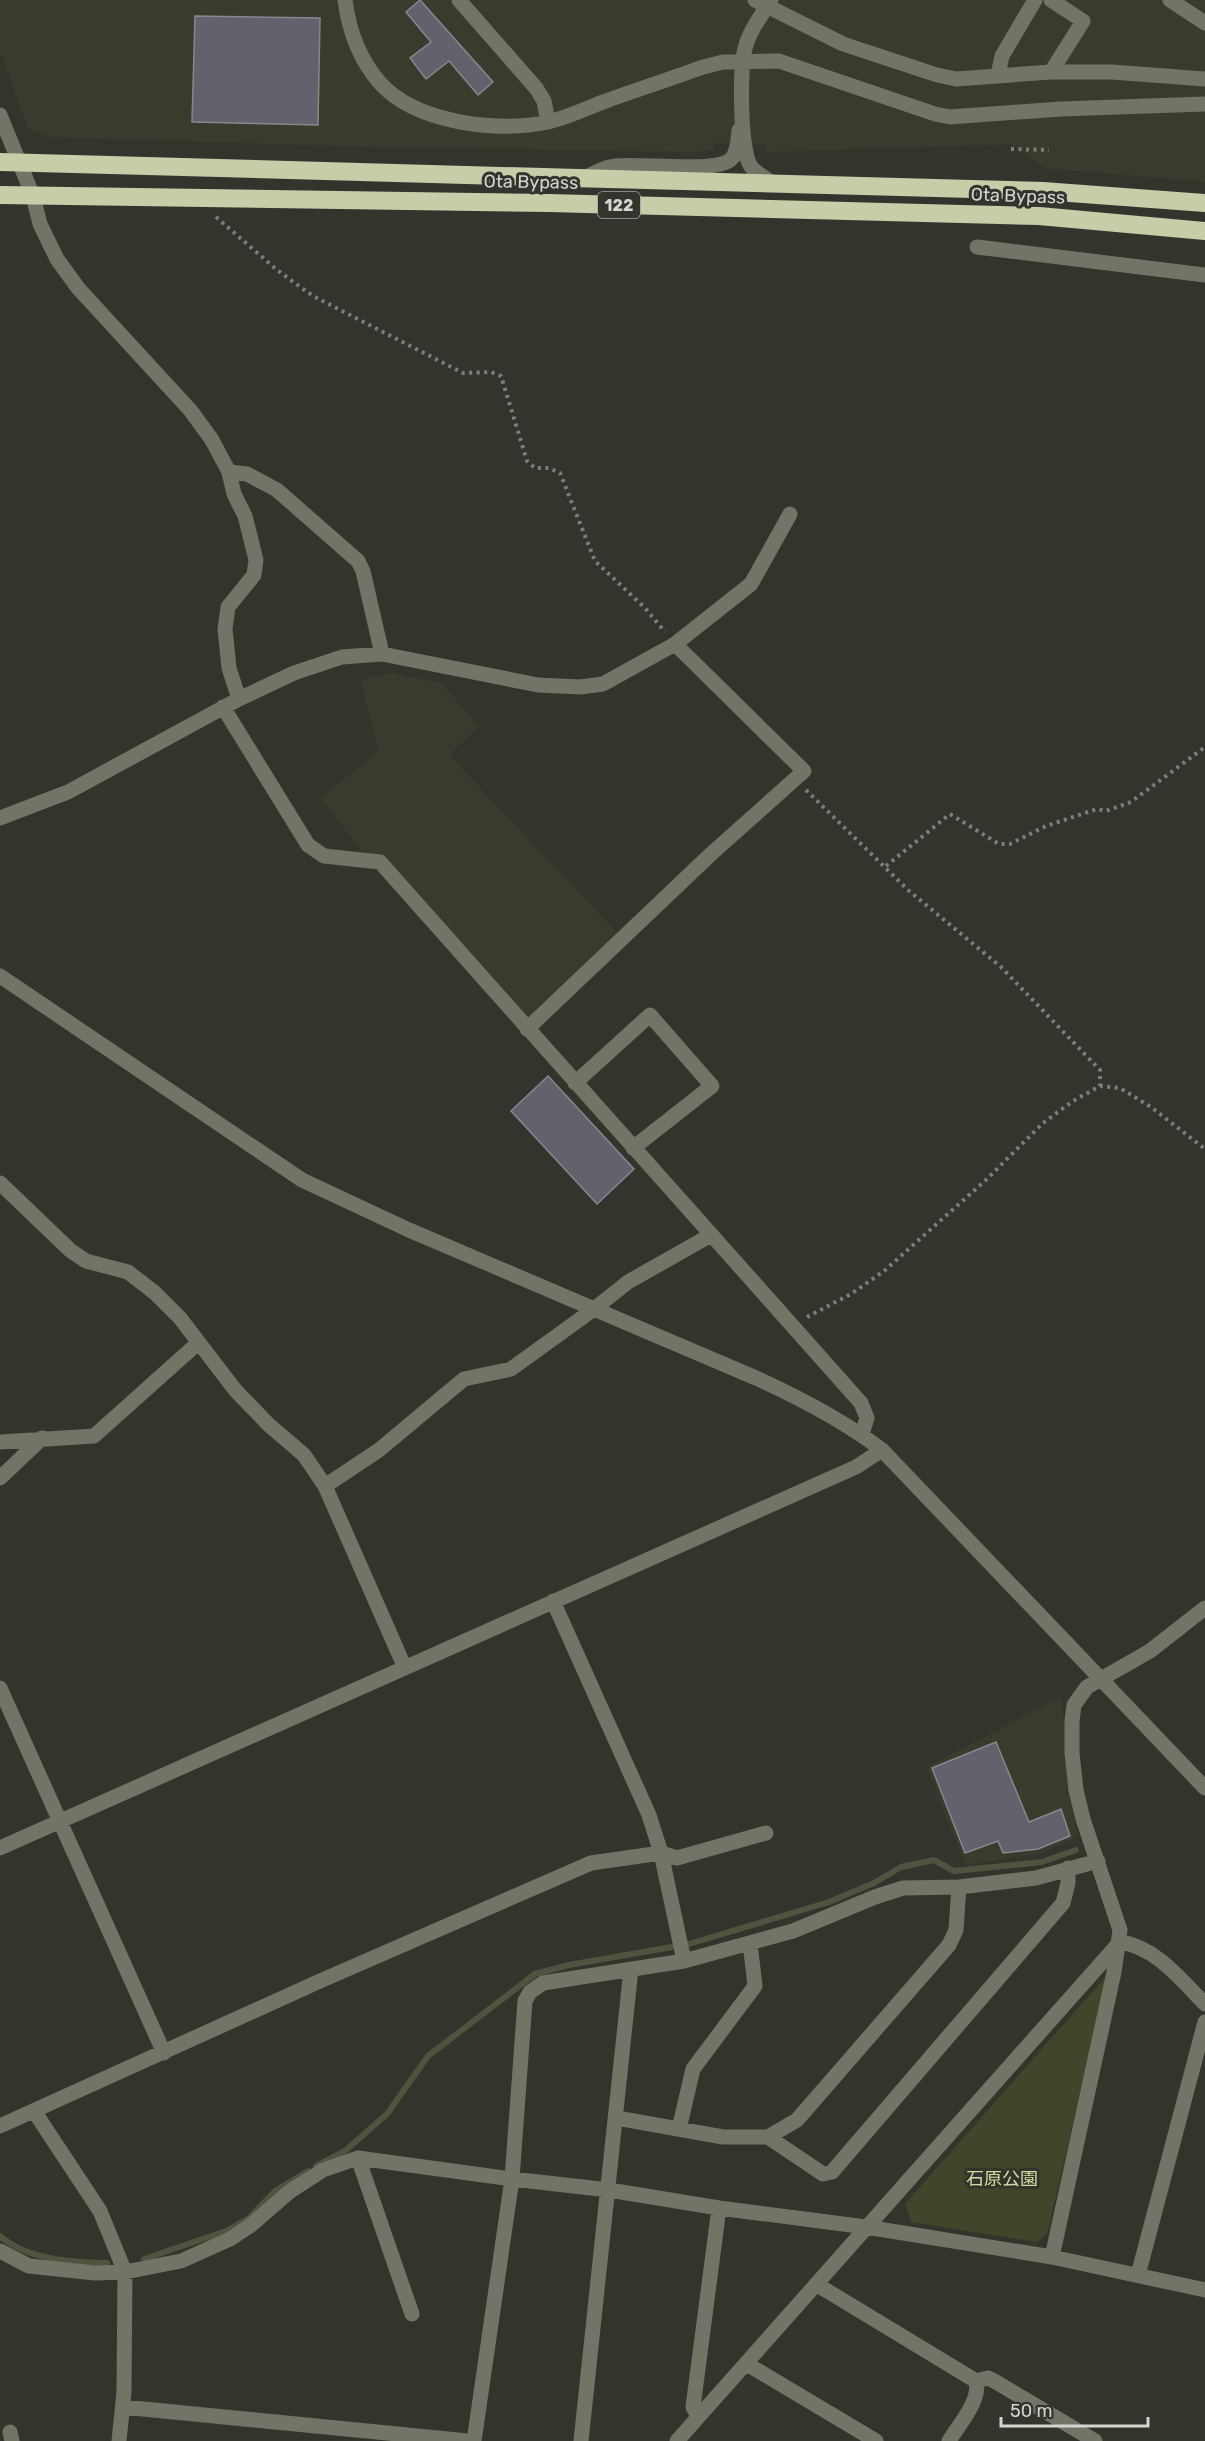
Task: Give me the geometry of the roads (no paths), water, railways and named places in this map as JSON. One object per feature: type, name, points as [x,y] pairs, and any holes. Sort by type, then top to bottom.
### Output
[{"type":"highway","name":"Ota Bypass","points":[[0,162],[1043,191],[1205,203]]},
{"type":"highway","name":"Ota Bypass","points":[[0,195],[549,203],[1039,216],[1205,231]]},
{"type":"street","points":[[345,0],[348,26],[356,46],[367,67],[381,84],[394,96],[428,113],[459,122],[508,126],[548,122],[703,67],[723,62],[741,61],[779,61],[935,114],[950,117],[1061,109],[1205,105]]},
{"type":"street","points":[[459,0],[536,88],[544,101],[548,122]]},
{"type":"street","points":[[998,75],[1002,56],[1035,0]]},
{"type":"street","points":[[1051,0],[1083,21],[1051,72]]},
{"type":"street","points":[[1170,0],[1205,23]]},
{"type":"street","points":[[771,182],[756,172],[749,163],[742,115],[741,61],[746,42],[764,2],[843,44],[937,75],[956,79],[1051,72],[1112,72],[1205,79]]},
{"type":"street","points":[[0,115],[33,196],[40,224],[57,259],[78,288],[191,411],[212,440],[229,472],[234,494],[245,516],[256,560],[254,575],[228,608],[225,629],[229,668],[239,699]]},
{"type":"street","points":[[585,178],[612,166],[724,164],[735,155],[742,115]]},
{"type":"street","points":[[977,247],[1205,275]]},
{"type":"street","points":[[229,472],[247,474],[277,490],[358,561],[363,571],[382,654]]},
{"type":"street","points":[[0,819],[68,792],[239,699],[294,673],[342,657],[382,654],[538,686],[580,687],[603,684],[675,645],[751,584],[790,514]]},
{"type":"street","points":[[527,1029],[711,854],[804,771],[675,645]]},
{"type":"street","points":[[223,707],[308,845],[324,856],[380,862],[861,1403],[867,1418],[862,1434]]},
{"type":"street","points":[[0,976],[302,1180],[381,1218],[787,1392],[862,1434],[882,1450],[1205,1788]]},
{"type":"street","points":[[575,1083],[650,1015],[712,1086],[633,1148]]},
{"type":"street","points":[[0,1183],[70,1251],[86,1261],[128,1272],[155,1293],[180,1318],[236,1391],[269,1425],[304,1455],[325,1486],[405,1668]]},
{"type":"street","points":[[325,1486],[379,1450],[464,1379],[511,1369],[628,1282],[711,1235]]},
{"type":"street","points":[[0,1442],[94,1436],[198,1343]]},
{"type":"street","points":[[0,1478],[42,1438]]},
{"type":"street","points":[[0,1848],[856,1467],[882,1450]]},
{"type":"street","points":[[553,1601],[649,1815],[661,1853],[684,1960]]},
{"type":"street","points":[[1052,2257],[1120,1942],[1120,1930],[1083,1819],[1076,1790],[1072,1753],[1074,1705],[1087,1687],[1150,1651],[1205,1608]]},
{"type":"street","points":[[0,1688],[164,2053]]},
{"type":"street","points":[[0,2126],[320,1981],[591,1863],[661,1853],[677,1858],[766,1833]]},
{"type":"street","points":[[474,2441],[512,2179],[525,2001],[530,1992],[543,1983],[684,1960],[750,1943],[793,1931],[875,1897],[903,1888],[959,1887],[1036,1878],[1098,1862]]},
{"type":"street","points":[[768,2136],[823,2174],[832,2172],[1063,1903],[1068,1883],[1068,1869]]},
{"type":"street","points":[[616,2118],[723,2137],[768,2136],[797,2120],[949,1945],[956,1930],[959,1887]]},
{"type":"street","points":[[1120,1942],[1136,1944],[1150,1953],[1205,2004]]},
{"type":"street","points":[[677,2441],[1120,1942]]},
{"type":"street","points":[[679,2129],[693,2069],[755,1986],[750,1943]]},
{"type":"street","points":[[581,2441],[632,1969]]},
{"type":"street","points":[[1138,2275],[1205,2022]]},
{"type":"street","points":[[34,2111],[100,2211],[124,2272],[123,2407],[119,2441]]},
{"type":"street","points":[[358,2157],[412,2314]]},
{"type":"street","points":[[0,2251],[29,2266],[95,2273],[124,2272],[181,2261],[230,2239],[251,2225],[288,2192],[323,2170],[358,2157],[866,2227],[1052,2257],[1205,2290]]},
{"type":"street","points":[[698,2416],[693,2407],[719,2208]]},
{"type":"street","points":[[816,2284],[915,2345],[970,2375],[976,2381],[978,2388],[976,2397],[949,2441]]},
{"type":"street","points":[[747,2364],[876,2441]]},
{"type":"street","points":[[976,2381],[988,2378],[996,2382],[1095,2441]]},
{"type":"street","points":[[123,2407],[468,2441]]},
{"type":"waterway","points":[[689,1944],[829,1902],[874,1883],[901,1867],[934,1860],[954,1871],[1042,1862],[1076,1850]]},
{"type":"waterway","points":[[316,2166],[345,2151],[387,2114],[428,2056],[535,1974],[569,1965],[672,1947]]},
{"type":"waterway","points":[[144,2259],[226,2231],[249,2218],[275,2191],[308,2171]]},
{"type":"waterway","points":[[0,2236],[11,2244],[37,2255],[79,2262],[107,2263]]},
{"type":"park label","name":"石原公園","points":[[1002,2179]]}]
